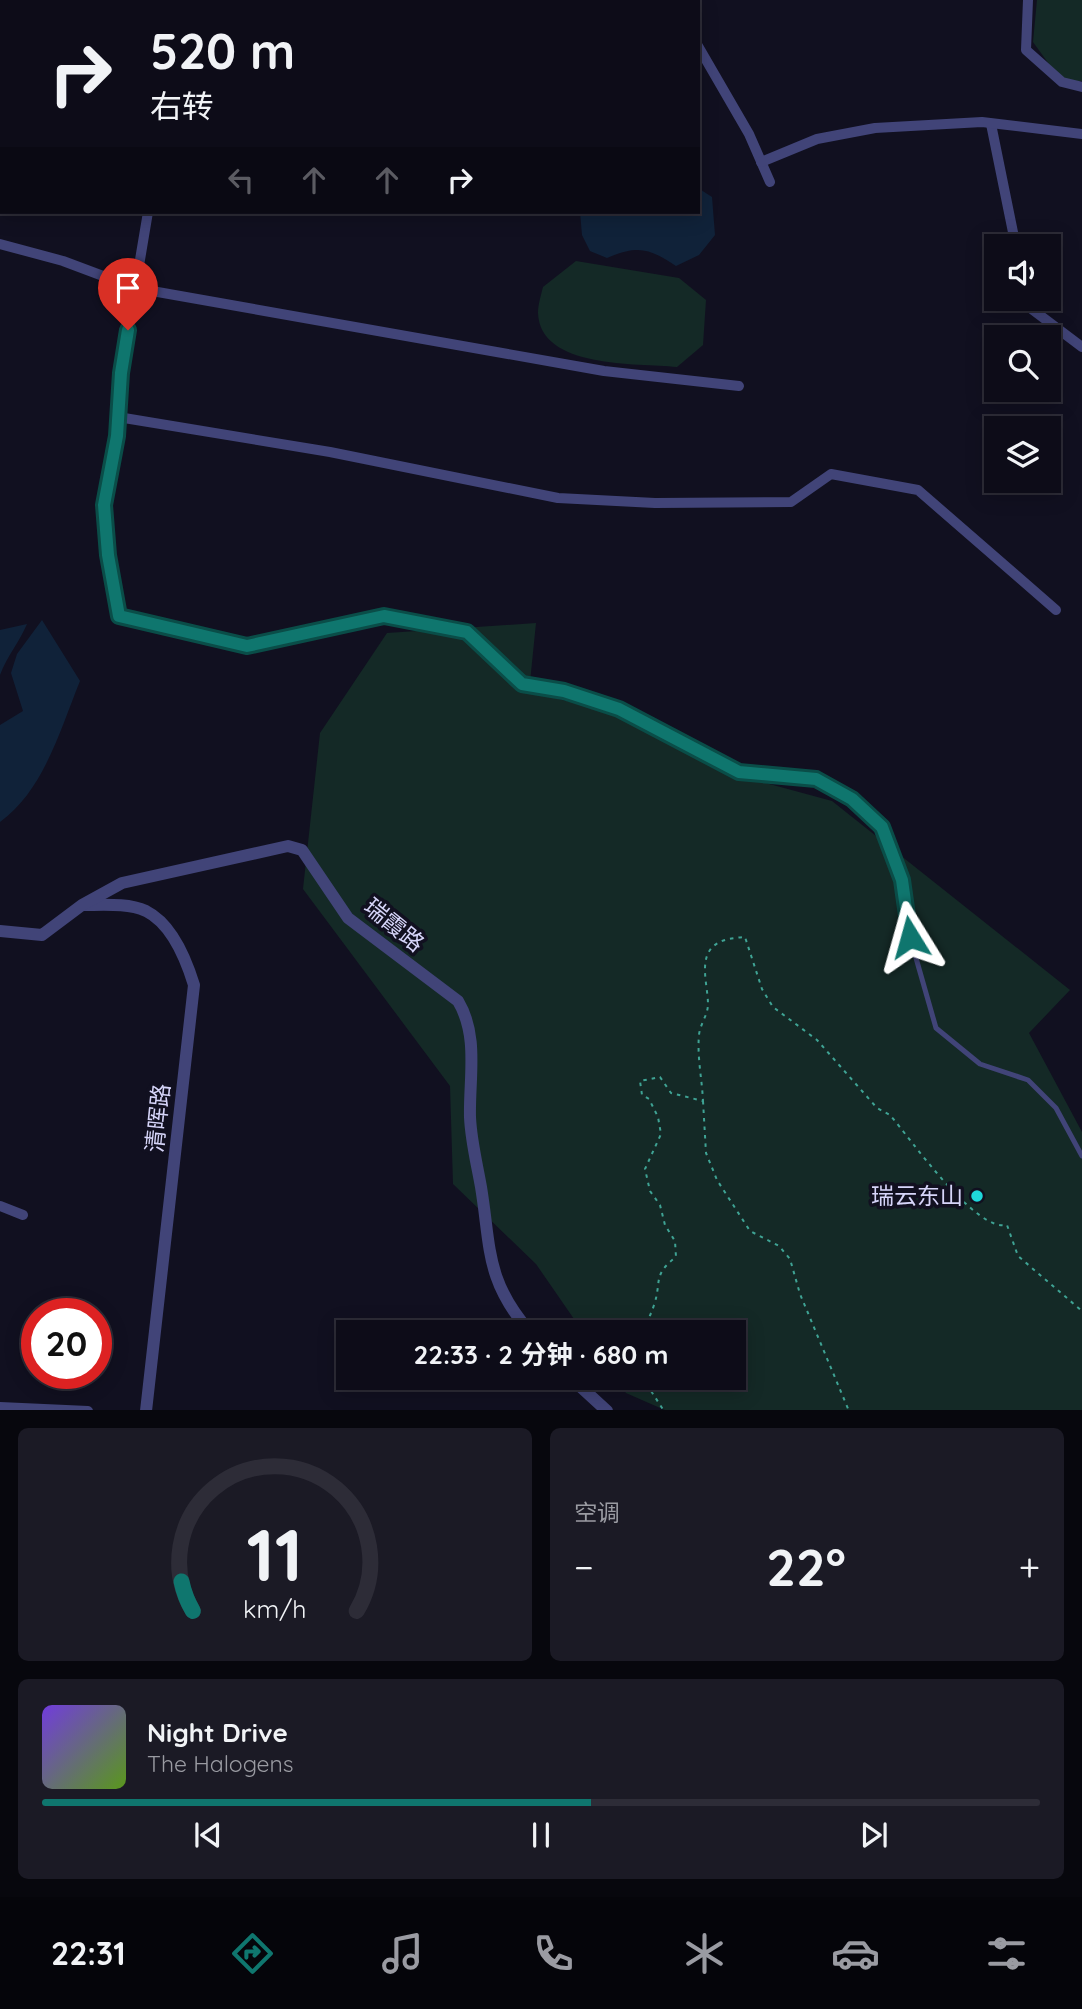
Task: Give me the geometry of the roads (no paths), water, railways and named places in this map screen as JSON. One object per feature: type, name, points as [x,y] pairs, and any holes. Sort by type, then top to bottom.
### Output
[{"type":"street","points":[[1028,0],[1026,50],[1062,82],[1082,87]]},
{"type":"street","points":[[700,49],[749,134],[770,182]]},
{"type":"street","points":[[761,162],[817,139],[875,128],[991,124],[1082,134]]},
{"type":"street","points":[[991,124],[1013,234]]},
{"type":"street","points":[[119,616],[108,555],[104,505],[118,417],[121,373],[148,214]]},
{"type":"street","points":[[0,244],[63,261],[135,288],[604,371],[739,386]]},
{"type":"street","points":[[1034,311],[1082,347]]},
{"type":"street","points":[[118,417],[330,452],[558,498],[655,503],[791,502],[831,474],[918,490],[1056,610]]},
{"type":"street","name":"瑞霞路","points":[[0,931],[42,935],[82,905],[122,883],[288,846],[302,850],[348,918],[458,1001],[467,1017],[471,1057],[470,1117],[489,1259],[510,1306],[521,1320]]},
{"type":"street","name":"清晖路","points":[[82,905],[127,906],[147,912],[184,953],[194,985],[146,1410]]},
{"type":"street","points":[[0,1206],[23,1215]]},
{"type":"street","points":[[585,1390],[607,1410]]},
{"type":"street","points":[[0,1407],[88,1410]]},
{"type":"lane","points":[[119,616],[247,646],[384,616],[467,632],[522,684],[564,691],[619,709],[739,772],[816,779],[852,799],[882,827],[902,880],[916,961],[936,1028],[980,1064],[1028,1080],[1056,1108],[1082,1156]]},
{"type":"water","points":[[700,189],[712,197],[715,235],[699,255],[676,266],[643,250],[627,251],[607,258],[590,251],[582,235],[580,214],[700,214]]},
{"type":"water","points":[[42,620],[80,681],[39,776],[15,809],[0,822],[0,725],[23,711],[11,673],[17,654]]},
{"type":"water","points":[[27,624],[6,662],[0,675],[0,630]]},
{"type":"place","name":"瑞云东山","points":[[977,1196]]}]
